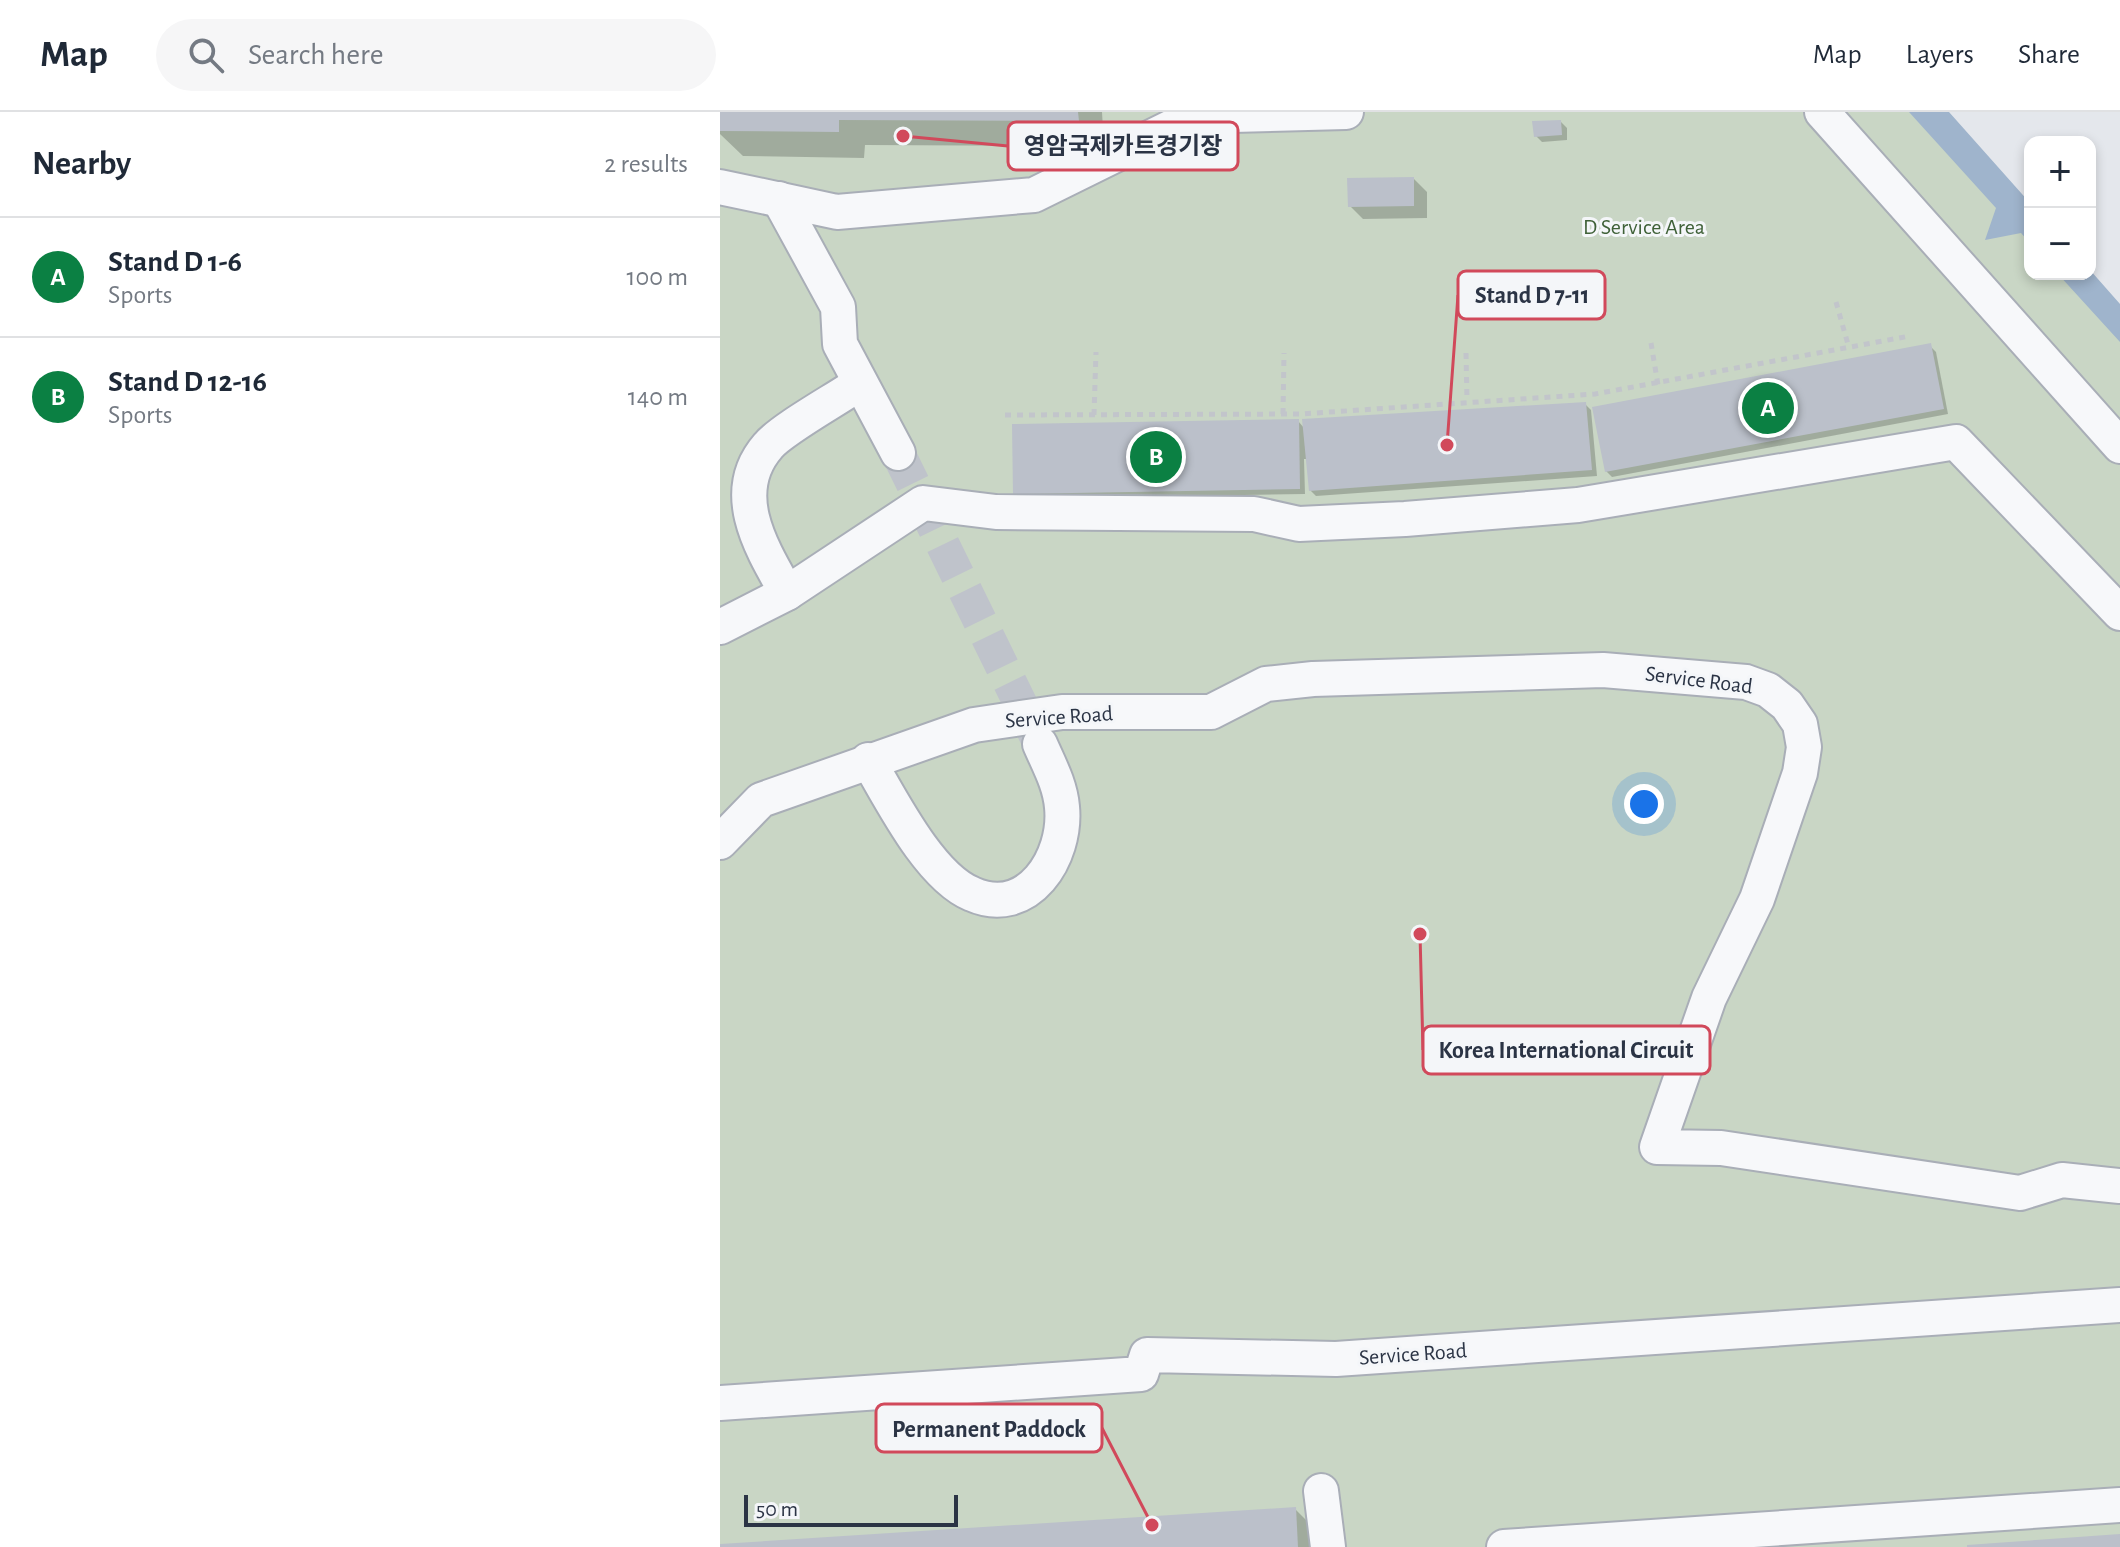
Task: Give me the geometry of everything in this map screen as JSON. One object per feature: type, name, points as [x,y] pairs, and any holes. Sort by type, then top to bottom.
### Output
[{"type":"street","points":[[720,187],[837,212],[1034,195],[1194,116],[1346,112]]},
{"type":"street","points":[[1822,112],[2120,446]]},
{"type":"street","points":[[779,199],[838,307],[840,344],[898,453]]},
{"type":"street","points":[[787,593],[758,542],[748,501],[754,469],[768,445],[860,383]]},
{"type":"street","points":[[720,627],[787,593],[923,503],[996,512],[1254,514],[1299,524],[1405,519],[1578,505],[1956,442],[2120,613]]},
{"type":"street","name":"Service Road","points":[[720,842],[761,800],[974,725],[1062,712],[1211,712],[1266,684],[1313,679],[1603,670],[1746,682],[1768,690],[1787,705],[1800,724],[1804,747],[1800,773],[1757,899],[1709,998],[1657,1147],[1721,1148],[2020,1193],[2062,1180],[2120,1186]]},
{"type":"street","name":"Service Road","points":[[868,760],[921,845],[949,878],[970,894],[990,900],[1014,897],[1026,891],[1037,884],[1054,864],[1063,810],[1058,784],[1040,744]]},
{"type":"street","name":"Service Road","points":[[720,1403],[1141,1374],[1147,1355],[1336,1359],[2120,1305]]},
{"type":"street","points":[[1321,1491],[1328,1547]]},
{"type":"street","points":[[1504,1547],[2120,1505]]},
{"type":"path","points":[[1836,302],[1849,348]]},
{"type":"path","points":[[1005,415],[1283,414],[1595,394],[1658,385],[1910,336]]},
{"type":"path","points":[[1651,343],[1658,385]]},
{"type":"path","points":[[1094,415],[1096,352]]},
{"type":"path","points":[[1283,414],[1284,353]]},
{"type":"path","points":[[1466,353],[1467,401]]},
{"type":"green space","name":"D Service Area","points":[[720,112],[1932,112],[2024,214],[2024,280],[2083,280],[2120,320],[2120,1547],[720,1547]]},
{"type":"water","points":[[1909,112],[1949,112],[2024,196],[2024,236],[2021,233],[1985,240],[1996,208]]},
{"type":"water","points":[[2096,277],[2120,304],[2120,342],[2063,280],[2096,280]]},
{"type":"building","points":[[720,112],[1078,112],[1079,121],[839,120],[839,132],[720,131]]},
{"type":"building","points":[[1561,120],[1562,135],[1534,137],[1532,121]]},
{"type":"building","points":[[1414,177],[1414,206],[1348,207],[1347,178]]},
{"type":"building","points":[[1931,343],[1944,409],[1605,472],[1592,407]]},
{"type":"building","points":[[1586,402],[1592,470],[1309,491],[1302,419]]},
{"type":"building","points":[[1299,419],[1300,489],[1013,494],[1012,424]]},
{"type":"building","points":[[1296,1507],[1298,1547],[720,1547],[720,1544]]},
{"type":"building","points":[[2120,1534],[2120,1547],[1967,1547],[1967,1545]]},
{"type":"tunnel","points":[[898,453],[1040,744]]},
{"type":"place","name":"영암국제카트경기장","points":[[903,136]]},
{"type":"place","name":"Stand D 1-6","points":[[1768,408]]},
{"type":"place","name":"Stand D 7-11","points":[[1447,445]]},
{"type":"place","name":"Stand D 12-16","points":[[1156,457]]},
{"type":"place","name":"Korea International Circuit","points":[[1420,934]]},
{"type":"place","name":"Permanent Paddock","points":[[1152,1525]]}]
